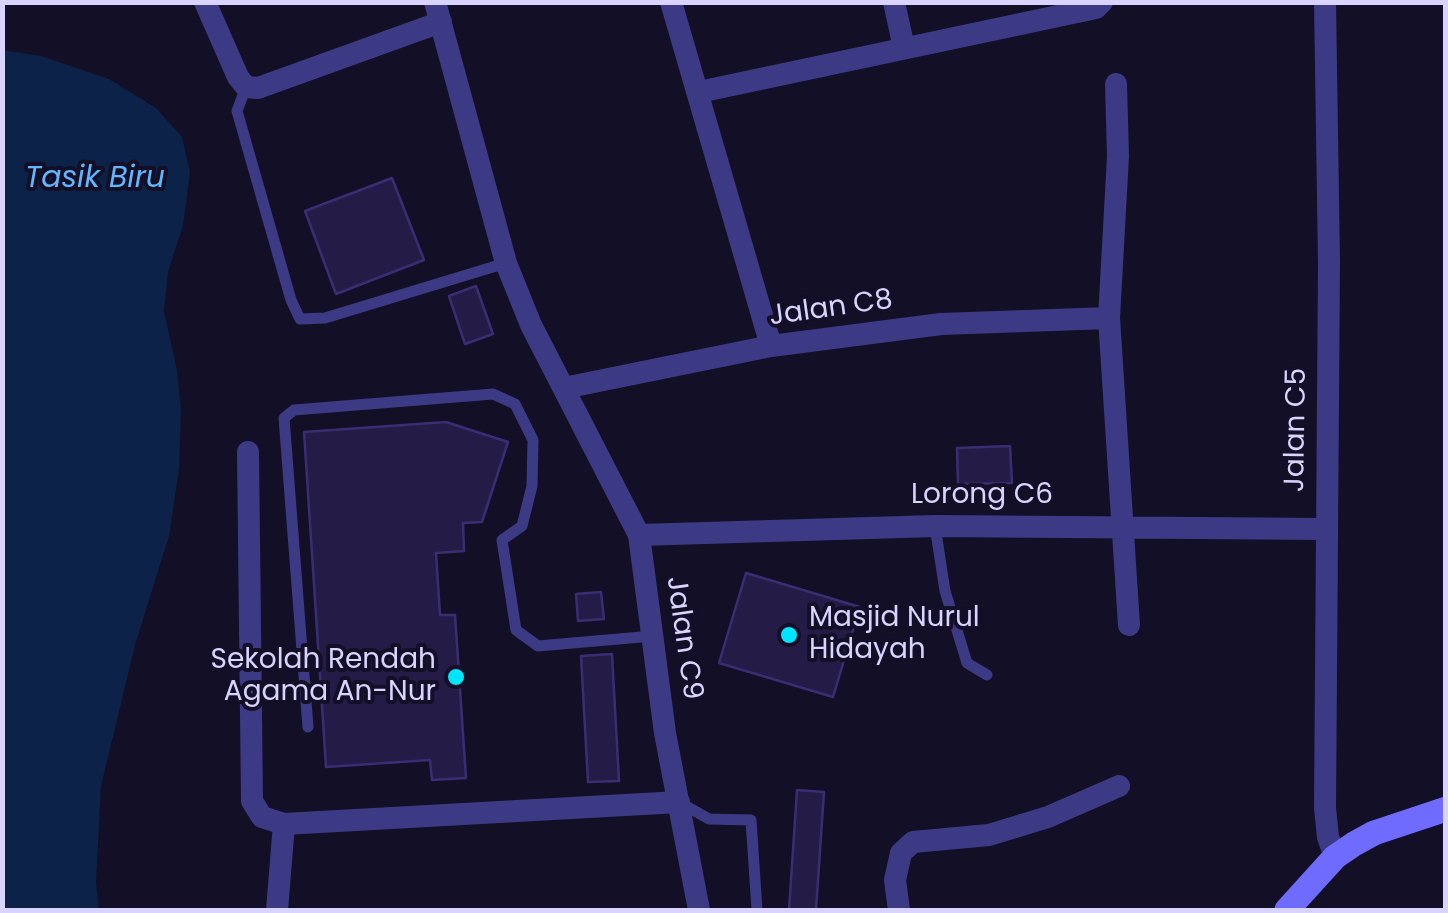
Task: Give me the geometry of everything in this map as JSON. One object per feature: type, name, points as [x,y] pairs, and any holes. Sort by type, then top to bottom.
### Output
[{"type":"main road","points":[[1286,910],[1335,857],[1374,834],[1446,809]]},
{"type":"street","points":[[205,2],[238,78],[246,87],[258,88],[438,12]]},
{"type":"street","points":[[670,2],[770,346]]},
{"type":"street","points":[[894,2],[904,48]]},
{"type":"street","name":"Jalan C5","points":[[1325,2],[1329,263],[1325,808],[1328,838],[1335,857]]},
{"type":"street","points":[[699,92],[1098,4]]},
{"type":"street","name":"Jalan C9","points":[[438,12],[506,263],[531,326],[639,534],[678,802],[699,910]]},
{"type":"street","points":[[1116,84],[1118,156],[1110,318],[1129,626]]},
{"type":"street","name":"Jalan C8","points":[[564,388],[770,346],[941,324],[1110,318]]},
{"type":"street","points":[[248,452],[252,801],[262,818],[284,824],[678,802]]},
{"type":"street","name":"Lorong C6","points":[[639,534],[934,526],[1325,529]]},
{"type":"street","points":[[899,910],[895,880],[901,853],[914,842],[989,835],[1048,817],[1119,786]]},
{"type":"street","points":[[277,910],[284,824]]},
{"type":"lane","points":[[246,87],[237,110],[291,300],[300,319],[325,318],[506,263]]},
{"type":"lane","points":[[308,728],[284,418],[294,410],[493,394],[516,404],[533,440],[532,486],[522,526],[502,540],[516,630],[538,646],[653,636]]},
{"type":"lane","points":[[934,526],[945,591],[967,663],[987,675]]},
{"type":"lane","points":[[678,802],[709,819],[751,820],[757,910]]},
{"type":"water","name":"Tasik Biru","points":[[2,50],[41,56],[109,79],[156,108],[182,137],[190,172],[183,226],[168,272],[164,311],[181,410],[179,469],[169,536],[135,645],[101,786],[96,882],[99,910],[3,910]]},
{"type":"building","points":[[392,178],[424,260],[336,294],[305,211]]},
{"type":"building","points":[[476,286],[493,334],[465,344],[449,296]]},
{"type":"building","points":[[446,422],[508,442],[482,522],[463,523],[464,551],[436,553],[440,615],[455,615],[466,778],[432,780],[430,760],[326,767],[304,432]]},
{"type":"building","points":[[1010,446],[1012,483],[958,484],[957,448]]},
{"type":"building","name":"Masjid Nurul Hidayah","points":[[746,573],[860,607],[833,697],[719,663]]},
{"type":"building","points":[[601,592],[604,619],[578,621],[576,594]]},
{"type":"building","points":[[612,654],[619,781],[588,782],[581,656]]},
{"type":"building","points":[[797,790],[824,792],[816,910],[789,910]]},
{"type":"place","name":"Masjid Nurul Hidayah","points":[[789,635]]},
{"type":"place","name":"Sekolah Rendah Agama An-Nur","points":[[456,677]]}]
